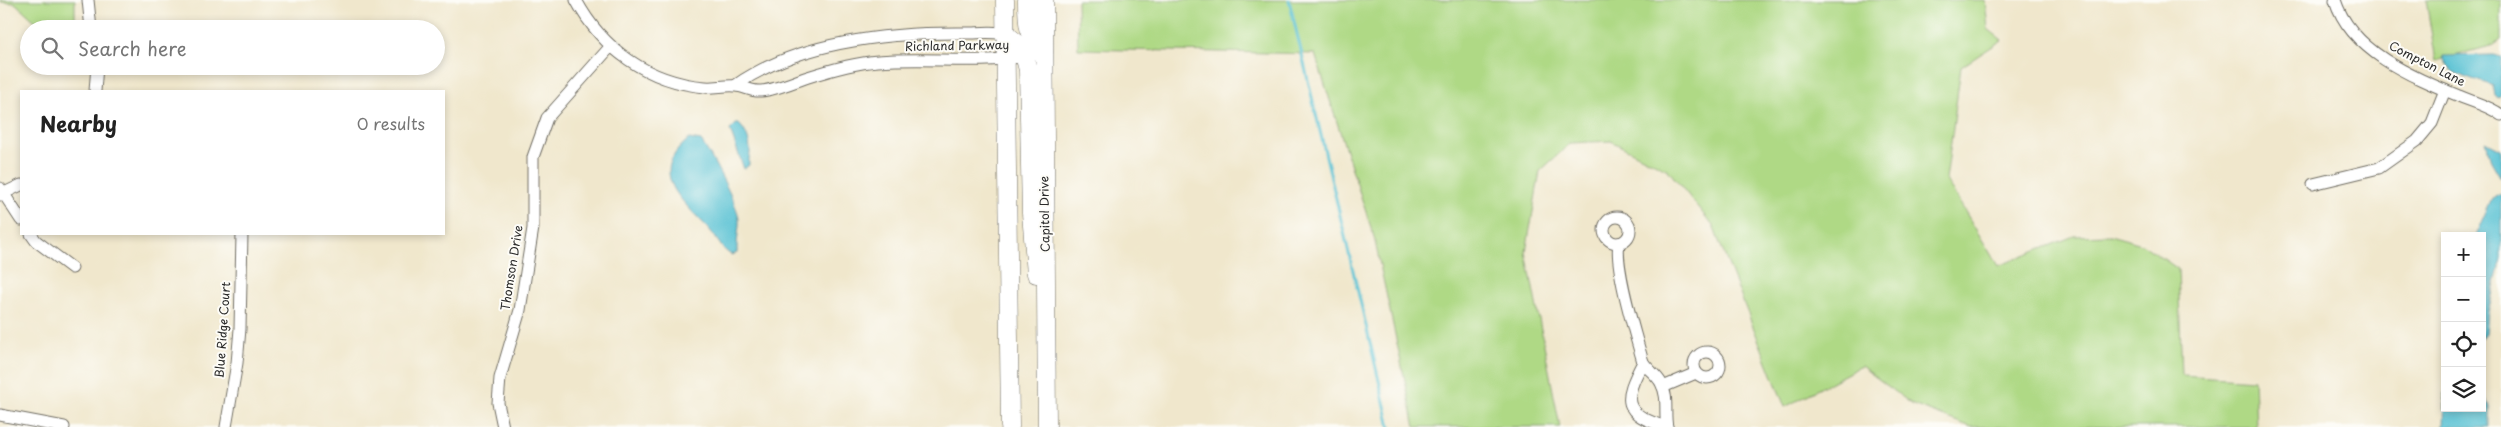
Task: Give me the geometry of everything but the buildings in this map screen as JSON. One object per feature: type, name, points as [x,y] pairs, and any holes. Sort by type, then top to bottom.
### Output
[{"type":"main road","points":[[1005,0],[1010,427]]},
{"type":"main road","points":[[1027,0],[1027,27],[1032,39],[1044,52]]},
{"type":"main road","name":"Capitol Drive","points":[[1044,0],[1047,427]]},
{"type":"main road","points":[[1006,34],[1017,42],[1026,57],[1028,70],[1032,240],[1047,373]]},
{"type":"main road","points":[[1010,366],[1020,427]]},
{"type":"street","points":[[88,0],[90,20]]},
{"type":"street","name":"Richland Parkway","points":[[576,0],[588,22],[611,46],[638,67],[671,80],[706,87],[736,85],[747,90],[761,91],[868,62],[946,59],[1006,60],[1044,52]]},
{"type":"street","name":"Compton Lane","points":[[2335,0],[2339,14],[2358,38],[2388,62],[2501,115]]},
{"type":"street","name":"Richland Parkway","points":[[736,85],[750,75],[791,57],[827,46],[867,40],[944,33],[1006,34],[1044,52]]},
{"type":"street","points":[[867,40],[868,62]]},
{"type":"street","name":"Thomson Drive","points":[[503,427],[498,403],[500,378],[520,310],[533,228],[533,157],[547,118],[611,46]]},
{"type":"street","points":[[95,90],[96,75]]},
{"type":"street","points":[[2313,184],[2379,168],[2422,135],[2432,123],[2445,90]]},
{"type":"street","points":[[20,185],[1,192],[20,219]]},
{"type":"street","points":[[32,235],[36,241],[72,268]]},
{"type":"street","name":"Blue Ridge Court","points":[[226,427],[237,363],[240,329],[242,235]]},
{"type":"street","points":[[1619,243],[1620,266],[1629,312],[1644,362],[1663,387],[1667,427],[1650,422],[1637,414],[1631,407],[1630,388],[1644,362]]},
{"type":"street","points":[[1663,387],[1696,373]]},
{"type":"street","points":[[0,415],[64,427]]},
{"type":"green space","points":[[0,0],[75,0],[75,20],[34,20],[15,3],[0,2]]},
{"type":"green space","points":[[1077,0],[1985,0],[1988,29],[2002,40],[1961,67],[1946,180],[1998,266],[2074,236],[2110,235],[2142,244],[2178,269],[2182,375],[2254,380],[2256,427],[1971,427],[1913,405],[1861,366],[1785,407],[1713,226],[1668,170],[1611,141],[1571,143],[1540,171],[1526,252],[1560,427],[1415,427],[1374,237],[1315,54],[1078,49]]},
{"type":"green space","points":[[2426,0],[2501,0],[2501,40],[2494,45],[2436,61]]},
{"type":"water","points":[[2493,55],[2501,57],[2501,95],[2498,98],[2495,95],[2493,86],[2456,72],[2450,68],[2443,56]]},
{"type":"water","points":[[736,124],[739,124],[744,130],[749,144],[749,165],[744,169],[730,130]]},
{"type":"water","points":[[689,139],[701,141],[705,147],[723,179],[737,211],[739,222],[737,253],[732,255],[722,247],[709,229],[688,208],[673,186],[669,175],[670,164],[676,152]]},
{"type":"water","points":[[2486,141],[2501,149],[2501,178],[2491,161]]},
{"type":"water","points":[[2501,194],[2501,259],[2488,311],[2486,333],[2486,232],[2477,232],[2492,198]]},
{"type":"water","points":[[2486,399],[2489,406],[2489,427],[2444,427],[2444,412],[2486,412]]},
{"type":"waterway","points":[[1289,0],[1390,427]]}]
